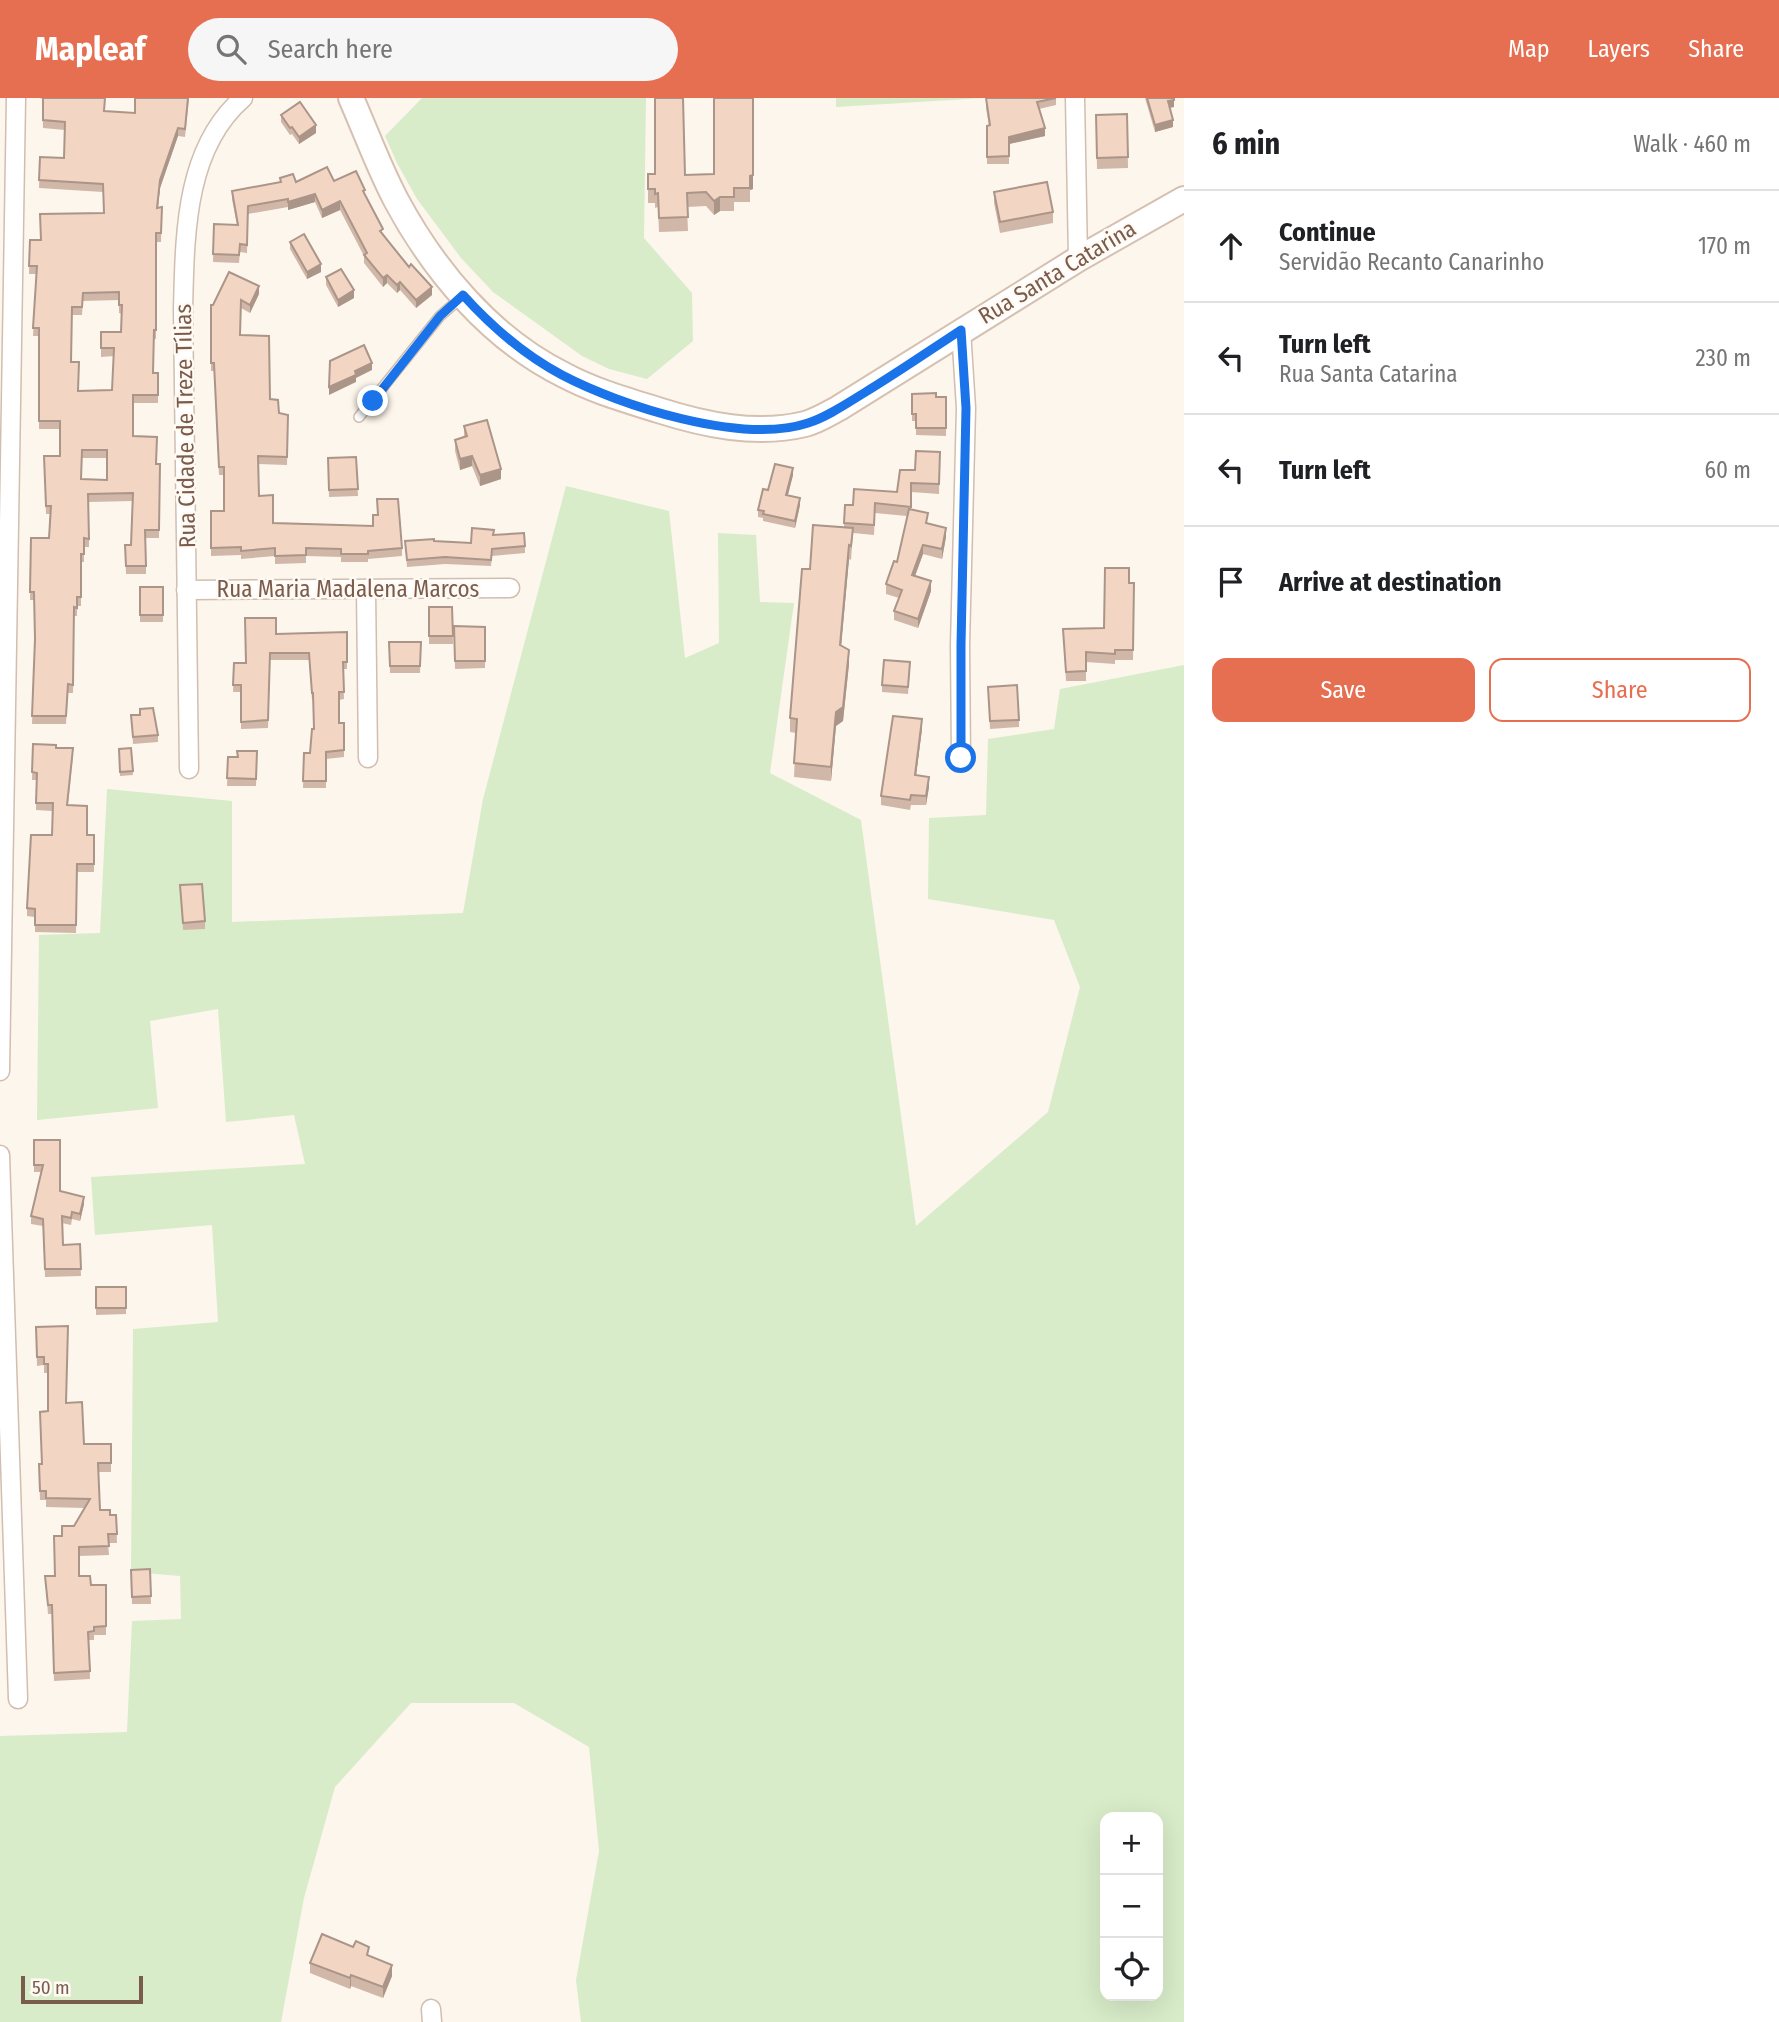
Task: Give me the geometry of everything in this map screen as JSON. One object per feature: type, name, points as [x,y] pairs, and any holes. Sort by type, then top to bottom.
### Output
[{"type":"main road","name":"Rua Santa Catarina","points":[[351,98],[390,187],[410,224],[427,251],[485,320],[514,344],[561,374],[624,400],[678,417],[739,429],[777,429],[807,424],[861,395],[1078,258],[1184,199]]},
{"type":"street","points":[[0,1071],[16,98]]},
{"type":"street","name":"Rua Cidade de Treze Tílias","points":[[188,769],[183,309],[185,249],[192,191],[202,160],[211,137],[230,109],[243,98]]},
{"type":"street","points":[[1075,98],[1078,258]]},
{"type":"street","points":[[961,330],[966,408],[961,758]]},
{"type":"street","name":"Rua Maria Madalena Marcos","points":[[186,590],[510,588]]},
{"type":"street","points":[[366,589],[368,758]]},
{"type":"street","points":[[0,1155],[18,1699]]},
{"type":"lane","points":[[359,417],[440,316],[463,295]]},
{"type":"green space","points":[[422,98],[646,98],[644,238],[692,293],[693,341],[647,379],[609,369],[582,356],[493,292],[461,258],[417,199],[385,136]]},
{"type":"green space","points":[[836,98],[984,98],[836,107]]},
{"type":"green space","points":[[566,486],[669,511],[685,658],[719,643],[718,533],[756,535],[760,602],[794,603],[770,773],[861,820],[916,1226],[1048,1112],[1080,987],[1054,920],[928,899],[929,818],[986,815],[988,739],[1054,729],[1060,689],[1184,665],[1184,2022],[581,2022],[576,1980],[599,1851],[589,1747],[514,1703],[411,1703],[335,1787],[304,1898],[281,2022],[0,2022],[0,1736],[127,1732],[132,1621],[181,1619],[180,1576],[131,1572],[133,1329],[218,1322],[212,1225],[95,1235],[91,1177],[305,1164],[294,1115],[226,1122],[218,1009],[150,1021],[158,1108],[37,1120],[39,935],[100,933],[107,789],[232,801],[232,922],[463,913],[483,799]]},
{"type":"building","points":[[43,98],[105,98],[104,111],[135,113],[135,98],[188,98],[185,129],[178,128],[160,180],[157,208],[162,207],[161,233],[156,233],[153,373],[158,373],[158,395],[133,395],[133,436],[157,437],[156,464],[160,464],[159,530],[145,530],[146,566],[126,566],[125,545],[131,545],[133,493],[88,494],[89,539],[84,538],[84,554],[81,554],[81,597],[77,597],[77,608],[74,607],[73,685],[68,684],[66,716],[32,716],[35,639],[34,592],[30,592],[31,538],[49,538],[51,506],[46,506],[44,456],[60,456],[60,421],[39,421],[39,328],[33,328],[37,266],[29,266],[30,240],[41,240],[40,214],[104,213],[103,184],[39,180],[40,157],[64,158],[65,122],[43,120]],"holes":[[[119,292],[119,305],[122,305],[121,332],[101,332],[101,348],[114,348],[112,390],[78,391],[79,362],[71,362],[72,307],[82,307],[83,293]],[[82,450],[107,450],[107,480],[81,479]]]},
{"type":"building","points":[[655,98],[683,98],[685,175],[714,174],[714,98],[753,98],[753,175],[750,176],[750,188],[734,188],[734,197],[720,197],[714,201],[706,192],[687,193],[688,217],[659,218],[658,193],[655,194],[655,189],[648,189],[648,174],[655,174]]},
{"type":"building","points":[[986,98],[1056,98],[1037,102],[1045,128],[1009,137],[1009,156],[987,157],[987,126],[990,125]]},
{"type":"building","points":[[1147,98],[1174,98],[1168,101],[1173,120],[1155,125]]},
{"type":"building","points":[[300,102],[316,125],[299,137],[281,115]]},
{"type":"building","points":[[1127,114],[1128,157],[1097,158],[1096,115]]},
{"type":"building","points":[[327,167],[334,181],[356,171],[383,229],[380,231],[409,267],[411,264],[432,287],[416,300],[400,282],[397,285],[387,275],[383,278],[364,255],[367,253],[340,201],[322,210],[315,194],[288,202],[288,199],[248,206],[247,245],[240,244],[239,255],[213,254],[214,224],[238,225],[232,191],[281,182],[280,178],[293,174],[296,182]]},
{"type":"building","points":[[1047,182],[1053,212],[1000,222],[994,192]]},
{"type":"building","points":[[304,234],[321,264],[307,272],[290,242]]},
{"type":"building","points":[[341,269],[354,290],[338,300],[326,277]]},
{"type":"building","points":[[229,272],[259,286],[250,305],[241,300],[240,335],[269,336],[270,399],[278,400],[279,413],[288,415],[287,457],[258,456],[259,496],[273,495],[273,523],[373,526],[373,515],[378,515],[377,499],[398,499],[402,548],[368,551],[368,554],[341,554],[341,549],[306,548],[306,555],[275,556],[275,548],[241,551],[241,547],[211,548],[211,511],[224,511],[224,467],[219,467],[214,363],[211,363],[211,305]]},
{"type":"building","points":[[364,345],[372,363],[355,371],[356,375],[329,387],[330,361]]},
{"type":"building","points":[[936,393],[936,397],[946,397],[946,428],[916,428],[916,414],[912,414],[912,394]]},
{"type":"building","points":[[487,420],[501,469],[480,475],[472,456],[460,459],[455,440],[467,436],[464,426]]},
{"type":"building","points":[[916,451],[940,452],[939,484],[911,483],[911,507],[875,503],[874,525],[844,523],[845,505],[853,505],[854,489],[897,492],[900,470],[915,470]]},
{"type":"building","points":[[356,457],[358,489],[329,490],[328,458]]},
{"type":"building","points":[[775,464],[793,468],[786,495],[800,498],[795,521],[763,514],[764,511],[758,510],[763,489],[768,490]]},
{"type":"building","points":[[909,509],[928,513],[926,523],[946,528],[942,549],[923,545],[912,575],[931,581],[918,619],[894,611],[902,590],[886,584],[894,561],[897,562]]},
{"type":"building","points":[[813,525],[853,528],[840,645],[849,650],[843,707],[836,712],[831,767],[794,763],[797,719],[790,718],[802,569],[810,569]]},
{"type":"building","points":[[472,528],[494,530],[493,535],[524,533],[525,546],[492,549],[491,560],[445,557],[407,560],[405,541],[434,539],[471,543]]},
{"type":"building","points":[[1105,568],[1129,568],[1129,583],[1134,583],[1133,650],[1115,650],[1115,654],[1086,652],[1086,671],[1066,672],[1063,629],[1104,628]]},
{"type":"building","points":[[140,587],[163,587],[163,615],[140,615]]},
{"type":"building","points":[[429,607],[452,607],[453,636],[429,636]]},
{"type":"building","points":[[245,618],[276,618],[276,634],[347,632],[347,662],[343,662],[344,692],[339,692],[339,723],[344,723],[344,750],[326,752],[326,781],[303,781],[304,753],[310,753],[314,729],[309,653],[270,653],[268,720],[241,722],[241,685],[233,685],[234,663],[246,663]]},
{"type":"building","points":[[454,626],[485,627],[485,661],[455,661]]},
{"type":"building","points":[[389,642],[421,642],[420,666],[390,666]]},
{"type":"building","points":[[884,660],[910,662],[908,687],[882,685]]},
{"type":"building","points":[[1017,685],[1019,720],[990,721],[988,687]]},
{"type":"building","points":[[153,708],[158,735],[133,737],[131,715],[140,715],[140,709]]},
{"type":"building","points":[[893,716],[922,719],[915,775],[929,777],[926,796],[911,795],[910,800],[881,796]]},
{"type":"building","points":[[33,744],[73,748],[67,805],[87,806],[87,835],[94,835],[94,864],[77,864],[76,925],[35,925],[35,909],[27,908],[31,835],[52,835],[53,803],[36,803],[37,773],[32,772]]},
{"type":"building","points":[[131,748],[133,771],[120,772],[119,749]]},
{"type":"building","points":[[237,751],[257,751],[256,779],[227,778],[228,757],[238,757]]},
{"type":"building","points":[[202,884],[205,921],[183,923],[180,885]]},
{"type":"building","points":[[34,1140],[60,1140],[60,1191],[84,1197],[80,1214],[72,1212],[71,1218],[62,1216],[63,1245],[80,1244],[81,1269],[45,1269],[43,1219],[31,1216],[43,1165],[34,1165]]},
{"type":"building","points":[[96,1287],[126,1287],[126,1308],[96,1308]]},
{"type":"building","points":[[68,1326],[66,1403],[82,1402],[84,1444],[111,1444],[111,1463],[98,1463],[100,1510],[110,1510],[110,1515],[116,1515],[117,1534],[108,1534],[109,1546],[79,1547],[79,1576],[90,1576],[91,1585],[106,1585],[106,1626],[94,1627],[94,1631],[88,1632],[90,1671],[54,1673],[52,1605],[48,1605],[45,1576],[55,1576],[54,1536],[62,1536],[62,1526],[74,1526],[90,1499],[46,1498],[46,1491],[40,1491],[40,1412],[48,1411],[48,1364],[44,1364],[44,1357],[37,1357],[36,1327]]},
{"type":"building","points":[[150,1569],[151,1596],[132,1597],[131,1570]]},
{"type":"building","points":[[322,1934],[353,1947],[356,1941],[369,1947],[367,1955],[392,1965],[383,1987],[310,1963]]},
{"type":"route","points":[[373,401],[423,336],[463,295],[485,320],[514,344],[561,374],[588,387],[678,417],[739,429],[777,429],[807,424],[882,382],[961,330],[966,374],[966,408],[961,758]]}]
